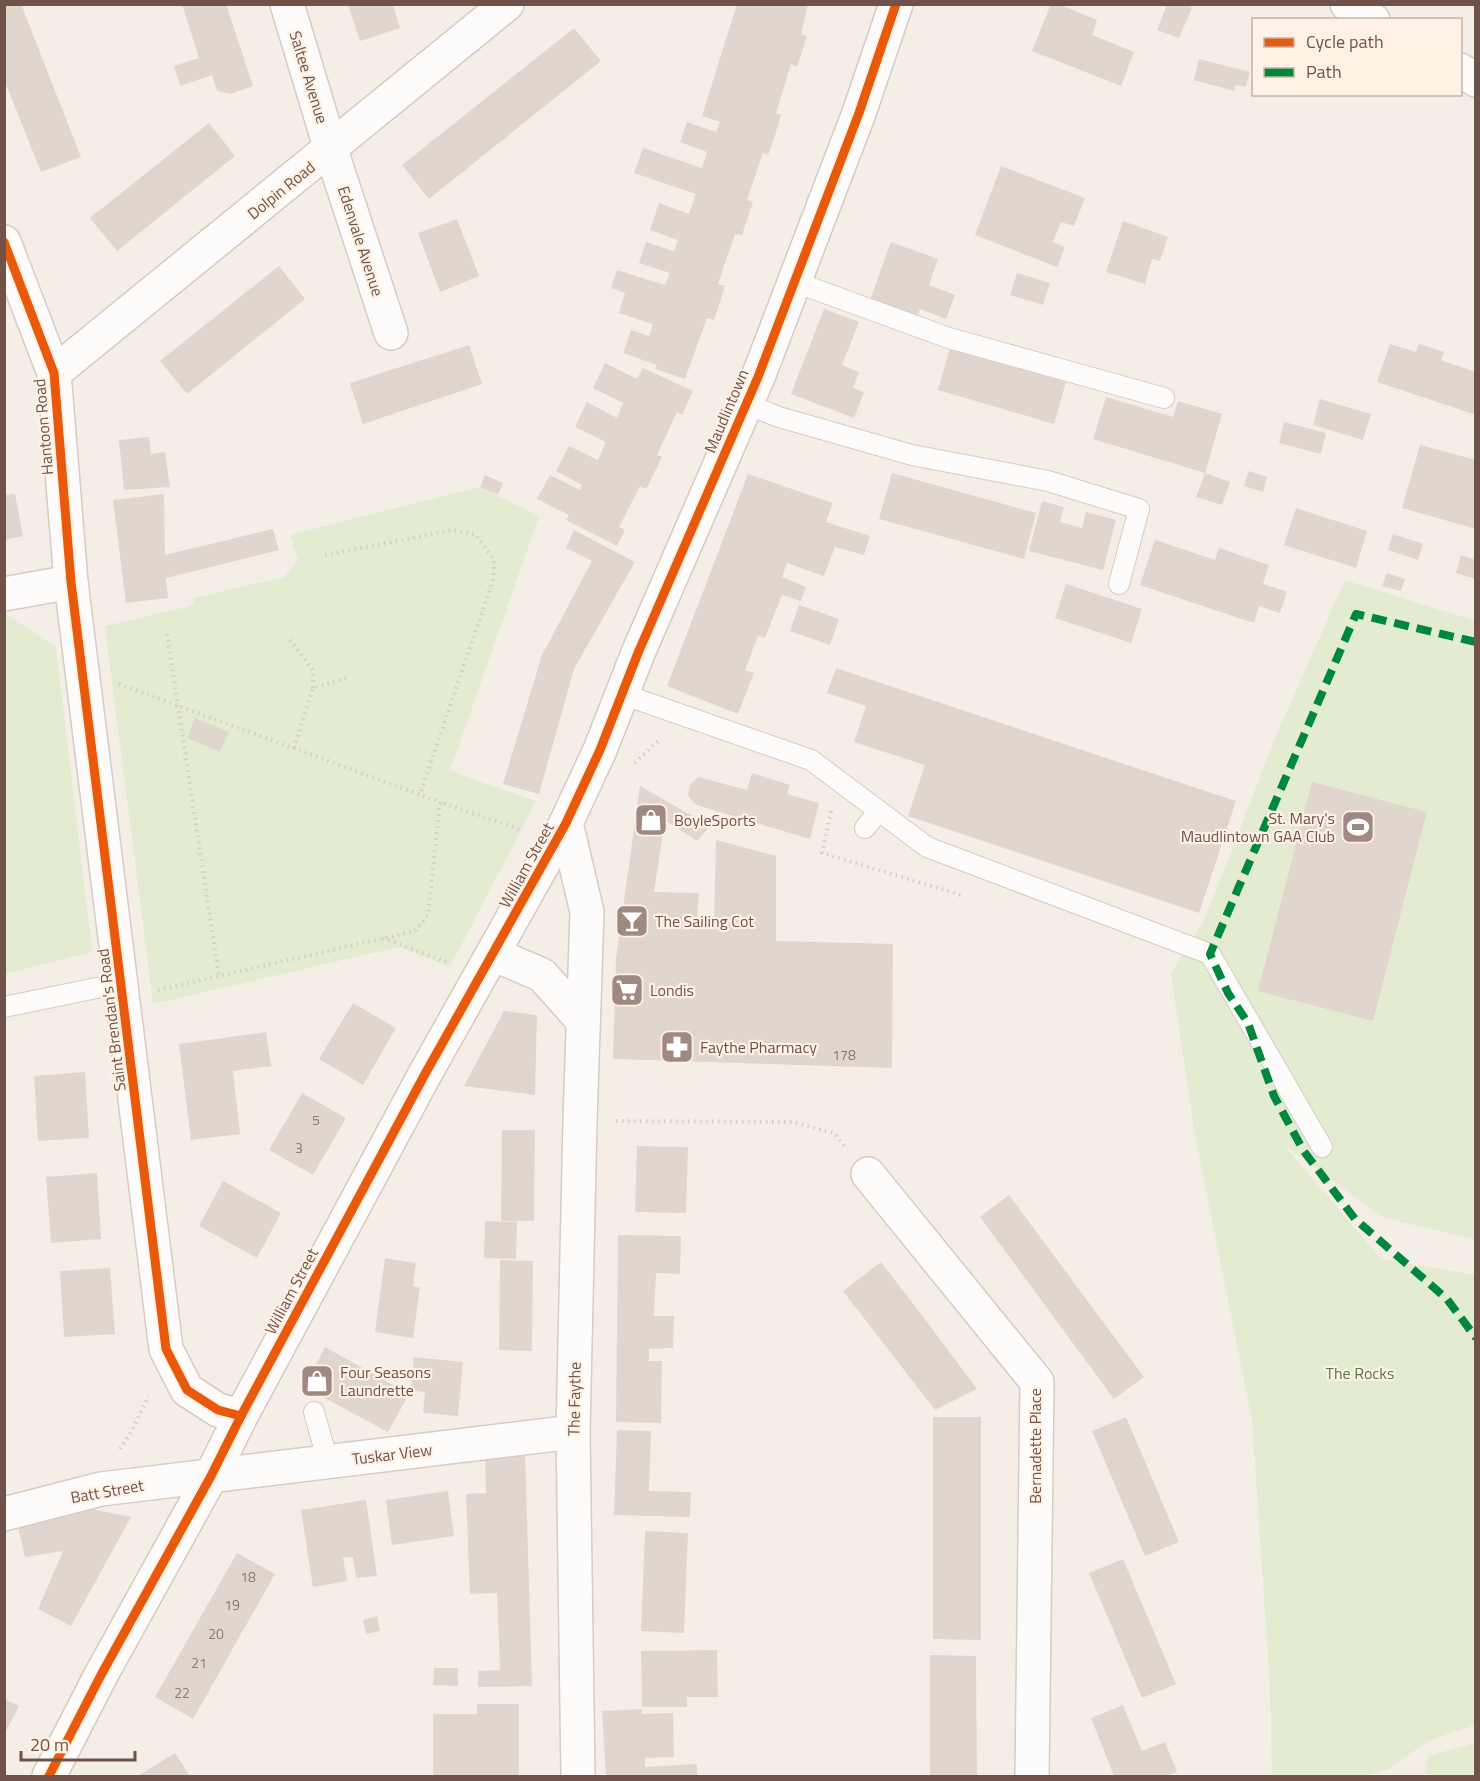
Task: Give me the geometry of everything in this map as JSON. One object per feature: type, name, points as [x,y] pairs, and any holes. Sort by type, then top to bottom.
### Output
[{"type":"street","name":"Saltee Avenue","points":[[287,4],[331,150]]},
{"type":"street","name":"Dolpin Road","points":[[54,373],[331,150],[507,4]]},
{"type":"street","name":"Maudlintown","points":[[567,824],[746,404],[862,105],[897,4]]},
{"type":"street","points":[[1347,4],[1370,18]]},
{"type":"street","points":[[1462,70],[1476,80]]},
{"type":"street","name":"Edenvale Avenue","points":[[331,150],[392,333]]},
{"type":"street","name":"Hantoon Road","points":[[4,242],[54,373],[71,582]]},
{"type":"street","points":[[4,594],[71,582]]},
{"type":"street","name":"Saint Brendan's Road","points":[[71,582],[166,1349],[187,1390],[218,1410],[241,1416]]},
{"type":"street","name":"William Street","points":[[49,1776],[101,1675],[211,1476],[419,1085],[567,824]]},
{"type":"street","name":"The Faythe","points":[[567,824],[587,912],[579,1121],[573,1432],[578,1776]]},
{"type":"street","points":[[493,954],[542,975],[583,1022]]},
{"type":"street","name":"Bernadette Place","points":[[868,1174],[1036,1382],[1032,1776]]},
{"type":"street","name":"Tuskar View","points":[[211,1476],[573,1432]]},
{"type":"street","name":"Batt Street","points":[[4,1514],[101,1489],[211,1476]]},
{"type":"lane","points":[[795,282],[949,338],[1164,398]]},
{"type":"lane","points":[[746,404],[779,417],[912,455],[1048,481],[1139,509],[1119,584]]},
{"type":"lane","points":[[622,694],[811,760],[927,847],[1210,954],[1322,1147]]},
{"type":"lane","points":[[865,828],[879,811]]},
{"type":"lane","points":[[4,1007],[121,983]]},
{"type":"lane","points":[[314,1412],[328,1462]]},
{"type":"path","points":[[325,555],[454,530],[476,535],[494,560],[493,580],[420,794]]},
{"type":"path","points":[[167,634],[219,976]]},
{"type":"path","points":[[290,640],[312,670],[313,688],[294,748]]},
{"type":"path","points":[[83,677],[106,679],[527,832]]},
{"type":"path","points":[[313,688],[350,677]]},
{"type":"path","points":[[121,983],[143,994],[415,931],[428,915],[440,802]]},
{"type":"path","points":[[384,938],[452,964]]},
{"type":"path","points":[[579,1121],[800,1123],[834,1133],[868,1174]]},
{"type":"path","points":[[101,1489],[100,1479],[131,1432],[150,1395],[175,1366]]},
{"type":"green space","points":[[480,487],[539,516],[450,771],[536,801],[450,967],[399,947],[153,1004],[105,626],[191,606],[195,598],[284,577],[298,560],[290,535]]},
{"type":"green space","name":"The Rocks","points":[[1345,580],[1475,621],[1475,1240],[1382,1217],[1283,1144],[1381,1259],[1475,1275],[1475,1725],[1430,1740],[1388,1769],[1368,1775],[1272,1776],[1270,1686],[1252,1420],[1195,1136],[1171,973],[1205,919],[1276,736]]},
{"type":"green space","points":[[4,613],[56,647],[92,952],[5,974]]},
{"type":"green space","points":[[1475,1743],[1475,1776],[1425,1774],[1428,1756]]},
{"type":"building","points":[[4,4],[21,4],[81,157],[41,172],[4,79]]},
{"type":"building","points":[[182,4],[226,4],[253,86],[230,94],[217,91],[212,75],[180,86],[174,66],[199,58]]},
{"type":"building","points":[[737,4],[808,4],[801,34],[807,36],[797,67],[791,64],[776,113],[781,115],[774,139],[768,155],[763,153],[747,200],[753,202],[742,235],[735,234],[718,284],[725,286],[714,320],[707,318],[685,379],[655,369],[657,365],[623,353],[631,330],[649,336],[653,324],[619,313],[625,293],[611,288],[617,270],[665,285],[670,273],[639,263],[646,242],[674,251],[678,240],[650,230],[659,203],[689,214],[696,194],[634,173],[643,148],[702,168],[707,152],[680,142],[687,122],[716,132],[720,122],[702,116]]},
{"type":"building","points":[[1051,4],[1058,4],[1097,20],[1092,35],[1134,52],[1121,86],[1032,51]]},
{"type":"building","points":[[1167,4],[1183,4],[1192,8],[1179,38],[1157,30]]},
{"type":"building","points":[[348,5],[393,5],[400,28],[360,41]]},
{"type":"building","points":[[574,28],[601,61],[429,199],[402,165]]},
{"type":"building","points":[[1199,59],[1250,72],[1246,87],[1235,85],[1234,91],[1194,80]]},
{"type":"building","points":[[209,123],[235,156],[117,251],[90,218]]},
{"type":"building","points":[[1001,166],[1085,198],[1074,226],[1061,222],[1053,242],[1065,247],[1057,267],[975,235]]},
{"type":"building","points":[[457,219],[479,276],[440,292],[418,233]]},
{"type":"building","points":[[1123,221],[1168,237],[1160,261],[1152,259],[1145,284],[1106,272]]},
{"type":"building","points":[[891,242],[938,259],[929,285],[955,295],[946,319],[920,309],[917,317],[870,300]]},
{"type":"building","points":[[279,266],[305,299],[187,394],[160,361]]},
{"type":"building","points":[[1017,273],[1050,283],[1043,305],[1010,295]]},
{"type":"building","points":[[824,309],[859,322],[842,365],[859,372],[853,388],[864,392],[854,418],[791,394]]},
{"type":"building","points":[[1390,344],[1416,352],[1419,344],[1444,352],[1441,360],[1476,372],[1476,415],[1377,382]]},
{"type":"building","points":[[469,345],[482,384],[363,424],[350,383]]},
{"type":"building","points":[[950,348],[1066,382],[1054,424],[938,390]]},
{"type":"building","points":[[605,363],[637,379],[643,368],[693,391],[682,415],[677,412],[657,455],[662,457],[646,489],[640,486],[619,527],[625,530],[617,546],[566,520],[569,515],[537,499],[550,475],[580,490],[582,485],[556,471],[569,446],[598,460],[606,442],[575,427],[587,402],[617,418],[623,403],[593,388]]},
{"type":"building","points":[[1106,397],[1173,417],[1178,401],[1222,414],[1205,473],[1093,439]]},
{"type":"building","points":[[1320,399],[1371,414],[1363,440],[1313,425]]},
{"type":"building","points":[[1284,422],[1326,433],[1321,454],[1279,443]]},
{"type":"building","points":[[149,437],[151,454],[165,452],[170,487],[124,490],[119,440]]},
{"type":"building","points":[[1420,445],[1476,460],[1476,529],[1402,508]]},
{"type":"building","points":[[1249,471],[1267,477],[1263,492],[1244,486]]},
{"type":"building","points":[[892,473],[1036,513],[1024,559],[879,519]]},
{"type":"building","points":[[1205,473],[1230,482],[1222,505],[1196,497]]},
{"type":"building","points":[[748,474],[833,503],[826,522],[870,536],[864,555],[835,547],[824,576],[787,563],[782,577],[806,587],[801,601],[782,595],[765,638],[758,636],[745,670],[754,673],[738,714],[667,686]]},
{"type":"building","points":[[485,475],[503,483],[498,495],[480,487]]},
{"type":"building","points":[[15,494],[23,536],[4,540],[4,495]]},
{"type":"building","points":[[164,494],[165,555],[273,529],[279,550],[166,578],[168,598],[126,603],[113,500]]},
{"type":"building","points":[[1042,501],[1064,507],[1060,522],[1082,528],[1086,512],[1116,520],[1103,570],[1029,551]]},
{"type":"building","points":[[1296,508],[1367,531],[1356,568],[1284,545]]},
{"type":"building","points":[[574,530],[635,562],[574,669],[539,794],[503,784],[542,655],[592,561],[566,548]]},
{"type":"building","points":[[1393,534],[1423,544],[1418,560],[1388,550]]},
{"type":"building","points":[[1155,540],[1215,560],[1219,548],[1269,565],[1263,584],[1287,592],[1280,613],[1259,606],[1254,623],[1140,585]]},
{"type":"building","points":[[1461,555],[1476,560],[1476,579],[1456,573]]},
{"type":"building","points":[[1387,573],[1405,579],[1401,591],[1382,586]]},
{"type":"building","points":[[1066,584],[1142,609],[1131,643],[1055,618]]},
{"type":"building","points":[[799,605],[839,619],[830,645],[790,631]]},
{"type":"building","points":[[836,668],[1236,801],[1199,913],[908,816],[925,765],[854,742],[866,706],[827,693]]},
{"type":"building","points":[[195,718],[229,732],[220,752],[187,738]]},
{"type":"building","points":[[752,773],[790,785],[787,794],[819,803],[810,839],[706,808],[695,804],[688,796],[690,785],[698,777],[747,790]]},
{"type":"building","points":[[1312,782],[1427,812],[1373,1021],[1258,991]]},
{"type":"building","points":[[640,786],[710,826],[697,841],[665,820],[654,892],[699,893],[697,920],[714,921],[716,840],[776,856],[776,941],[893,944],[892,1068],[613,1059],[616,958]]},
{"type":"building","points":[[353,1003],[396,1028],[363,1085],[319,1059]]},
{"type":"building","points":[[504,1011],[537,1015],[535,1095],[464,1086]]},
{"type":"building","points":[[266,1032],[271,1066],[233,1071],[240,1134],[191,1140],[179,1044]]},
{"type":"building","points":[[85,1072],[89,1138],[38,1141],[34,1076]]},
{"type":"building","points":[[302,1093],[346,1118],[313,1175],[269,1150]]},
{"type":"building","points":[[502,1130],[535,1130],[534,1221],[501,1221]]},
{"type":"building","points":[[637,1146],[688,1147],[686,1213],[635,1212]]},
{"type":"building","points":[[97,1173],[101,1239],[51,1243],[46,1177]]},
{"type":"building","points":[[223,1181],[281,1213],[257,1258],[199,1226]]},
{"type":"building","points":[[1009,1195],[1144,1377],[1114,1399],[980,1217]]},
{"type":"building","points":[[485,1221],[517,1222],[516,1259],[484,1258]]},
{"type":"building","points":[[618,1235],[681,1236],[680,1274],[656,1273],[654,1316],[674,1316],[673,1348],[649,1349],[649,1361],[662,1361],[661,1423],[616,1422]]},
{"type":"building","points":[[385,1258],[416,1263],[413,1286],[420,1288],[413,1338],[375,1332]]},
{"type":"building","points":[[500,1260],[533,1261],[532,1351],[499,1350]]},
{"type":"building","points":[[881,1262],[977,1389],[935,1410],[843,1291]]},
{"type":"building","points":[[110,1268],[115,1334],[64,1337],[60,1271]]},
{"type":"building","points":[[325,1347],[409,1394],[388,1432],[304,1387]]},
{"type":"building","points":[[414,1357],[463,1362],[458,1416],[423,1413],[425,1392],[411,1390]]},
{"type":"building","points":[[933,1417],[981,1417],[981,1640],[933,1639]]},
{"type":"building","points":[[1126,1417],[1179,1542],[1145,1556],[1092,1431]]},
{"type":"building","points":[[617,1430],[651,1431],[649,1491],[691,1492],[690,1517],[614,1515]]},
{"type":"building","points":[[525,1449],[532,1686],[478,1687],[478,1671],[500,1670],[497,1593],[470,1594],[466,1494],[486,1493],[485,1450]]},
{"type":"building","points":[[448,1491],[454,1536],[392,1545],[386,1500]]},
{"type":"building","points":[[366,1500],[377,1576],[356,1578],[353,1557],[343,1558],[347,1581],[313,1587],[301,1510]]},
{"type":"building","points":[[87,1508],[131,1517],[71,1626],[38,1609],[63,1551],[25,1557],[17,1523]]},
{"type":"building","points":[[645,1531],[688,1533],[684,1633],[641,1631]]},
{"type":"building","points":[[237,1553],[275,1574],[193,1719],[155,1697]]},
{"type":"building","points":[[1123,1559],[1176,1684],[1142,1698],[1089,1573]]},
{"type":"building","points":[[377,1616],[380,1631],[366,1634],[363,1620]]},
{"type":"building","points":[[717,1650],[718,1697],[687,1697],[687,1707],[642,1707],[641,1651]]},
{"type":"building","points":[[930,1655],[976,1656],[977,1776],[930,1776]]},
{"type":"building","points":[[434,1668],[458,1668],[458,1686],[433,1685]]},
{"type":"building","points":[[4,1699],[19,1706],[4,1735]]},
{"type":"building","points":[[477,1704],[519,1704],[519,1776],[433,1776],[433,1714],[477,1714]]},
{"type":"building","points":[[1123,1705],[1142,1751],[1165,1742],[1177,1772],[1166,1776],[1114,1776],[1091,1718]]},
{"type":"building","points":[[642,1709],[642,1714],[673,1713],[674,1757],[645,1758],[645,1767],[697,1764],[697,1776],[606,1776],[602,1711]]},
{"type":"building","points":[[175,1753],[190,1776],[138,1776]]},
{"type":"marked path","points":[[1476,642],[1356,614],[1210,954],[1228,993],[1248,1023],[1274,1096],[1303,1150],[1355,1219],[1447,1299],[1476,1338]]},
{"type":"cycle path","points":[[49,1776],[101,1675],[211,1476],[425,1074],[566,823],[600,750],[638,653],[758,377],[859,113],[896,4]]},
{"type":"cycle path","points":[[4,242],[54,373],[71,582],[166,1349],[187,1390],[218,1410],[241,1416]]},
{"type":"place","name":"BoyleSports","points":[[651,820]]},
{"type":"place","name":"St. Mary's Maudlintown GAA Club","points":[[1358,827]]},
{"type":"place","name":"The Sailing Cot","points":[[632,921]]},
{"type":"place","name":"Londis","points":[[627,990]]},
{"type":"place","name":"Faythe Pharmacy","points":[[677,1047]]},
{"type":"place","name":"Four Seasons Laundrette","points":[[317,1381]]}]
